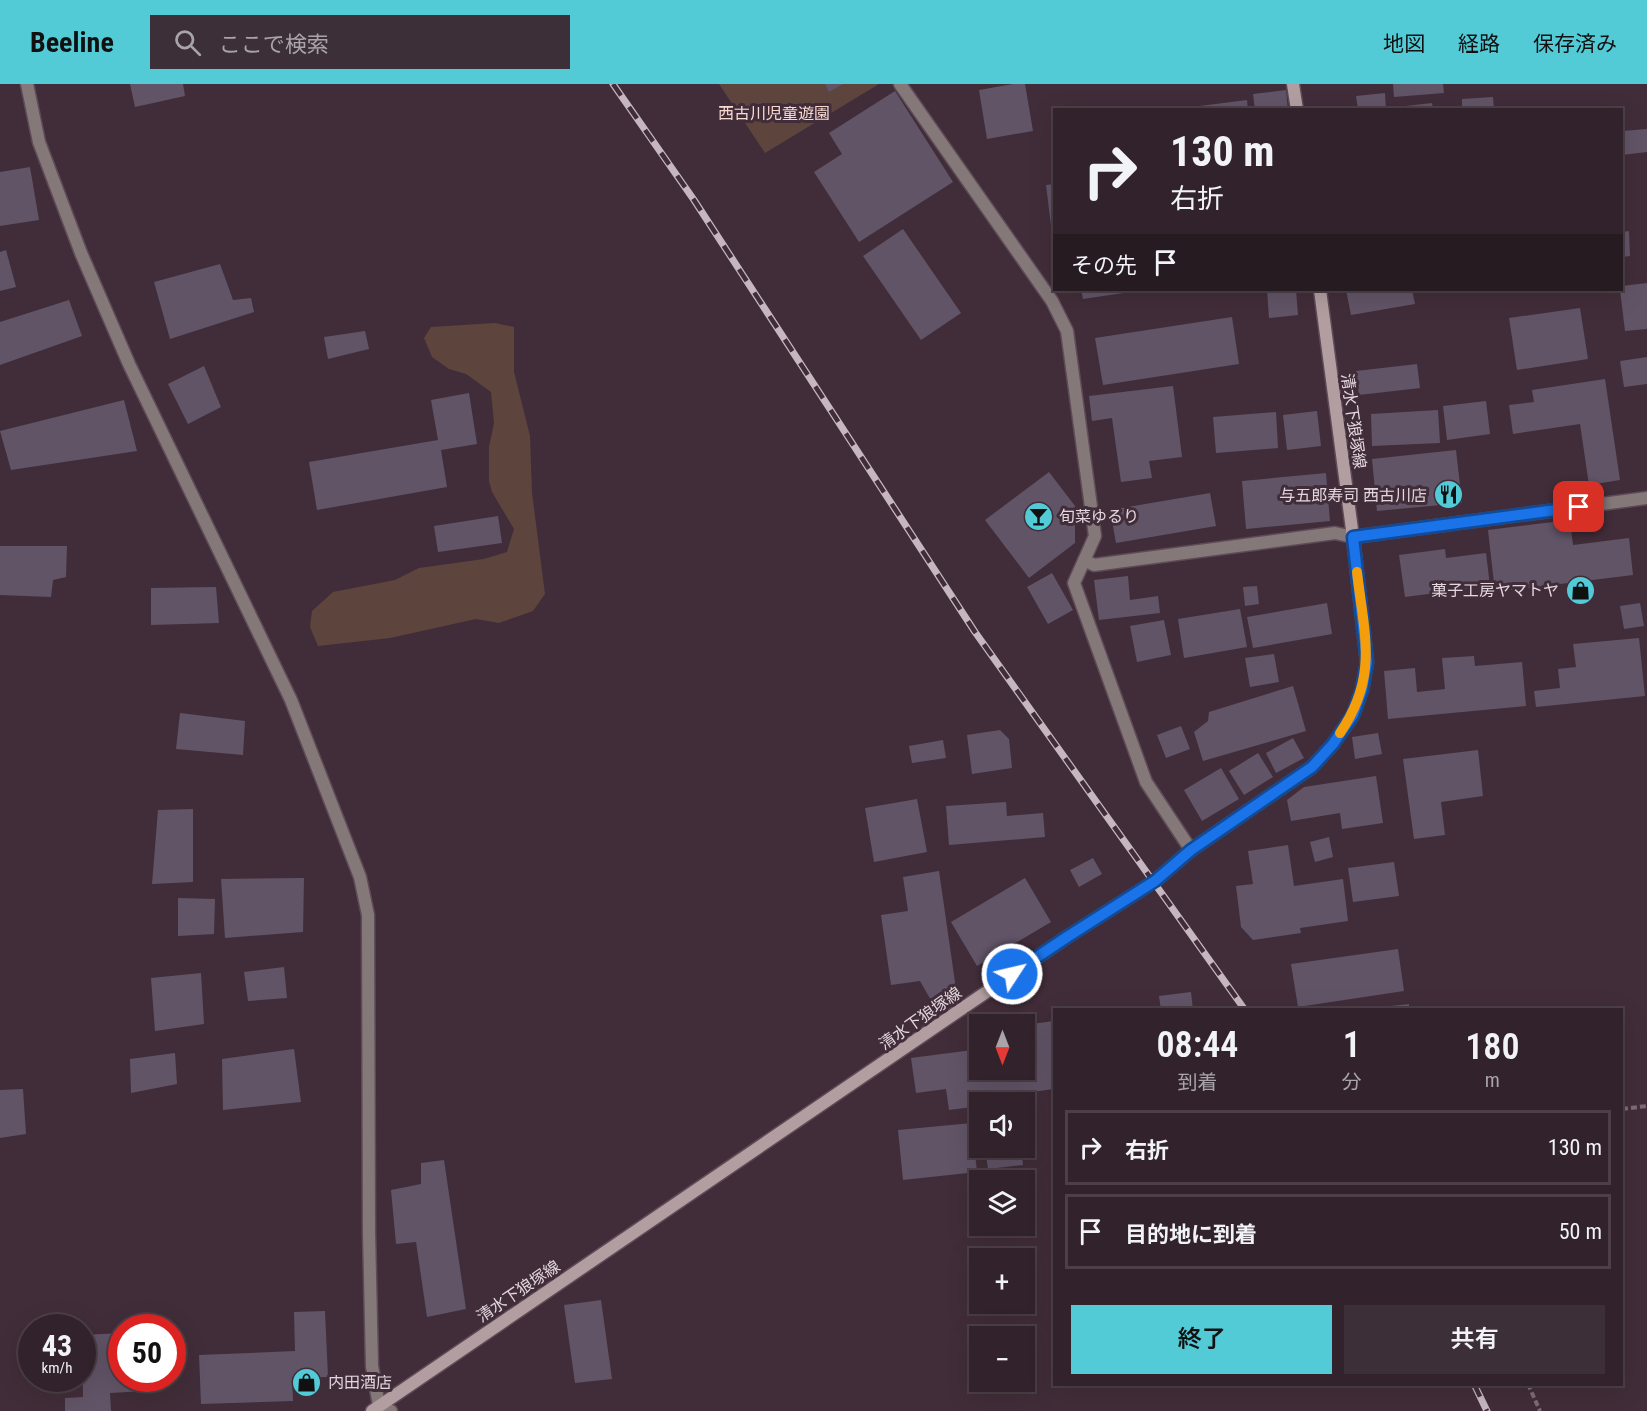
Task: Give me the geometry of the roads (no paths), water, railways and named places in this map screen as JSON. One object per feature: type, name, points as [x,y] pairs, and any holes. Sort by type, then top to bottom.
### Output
[{"type":"main road","points":[[1293,84],[1297,108]]},
{"type":"main road","name":"清水下狼塚線","points":[[380,1409],[1067,937],[1155,881],[1191,850],[1312,767],[1333,744],[1353,715],[1362,690],[1367,662],[1320,291]]},
{"type":"street","points":[[27,84],[39,142],[81,253],[134,375],[291,700],[360,877],[368,915],[372,1366],[380,1409]]},
{"type":"street","points":[[900,84],[1052,301],[1067,331],[1095,536],[1074,583],[1146,782],[1191,850]]},
{"type":"street","points":[[1084,560],[1094,565],[1335,532],[1353,537],[1647,498]]},
{"type":"railway","points":[[613,84],[694,200],[975,632],[1244,1008]]},
{"type":"railway","points":[[1475,1386],[1487,1411]]},
{"type":"place","name":"与五郎寿司 西古川店","points":[[1448,495]]},
{"type":"place","name":"旬菜ゆるり","points":[[1038,516]]},
{"type":"place","name":"菓子工房ヤマトヤ","points":[[1580,590]]},
{"type":"place","name":"内田酒店","points":[[307,1382]]},
{"type":"park label","name":"西古川児童遊園","points":[[774,113]]}]
